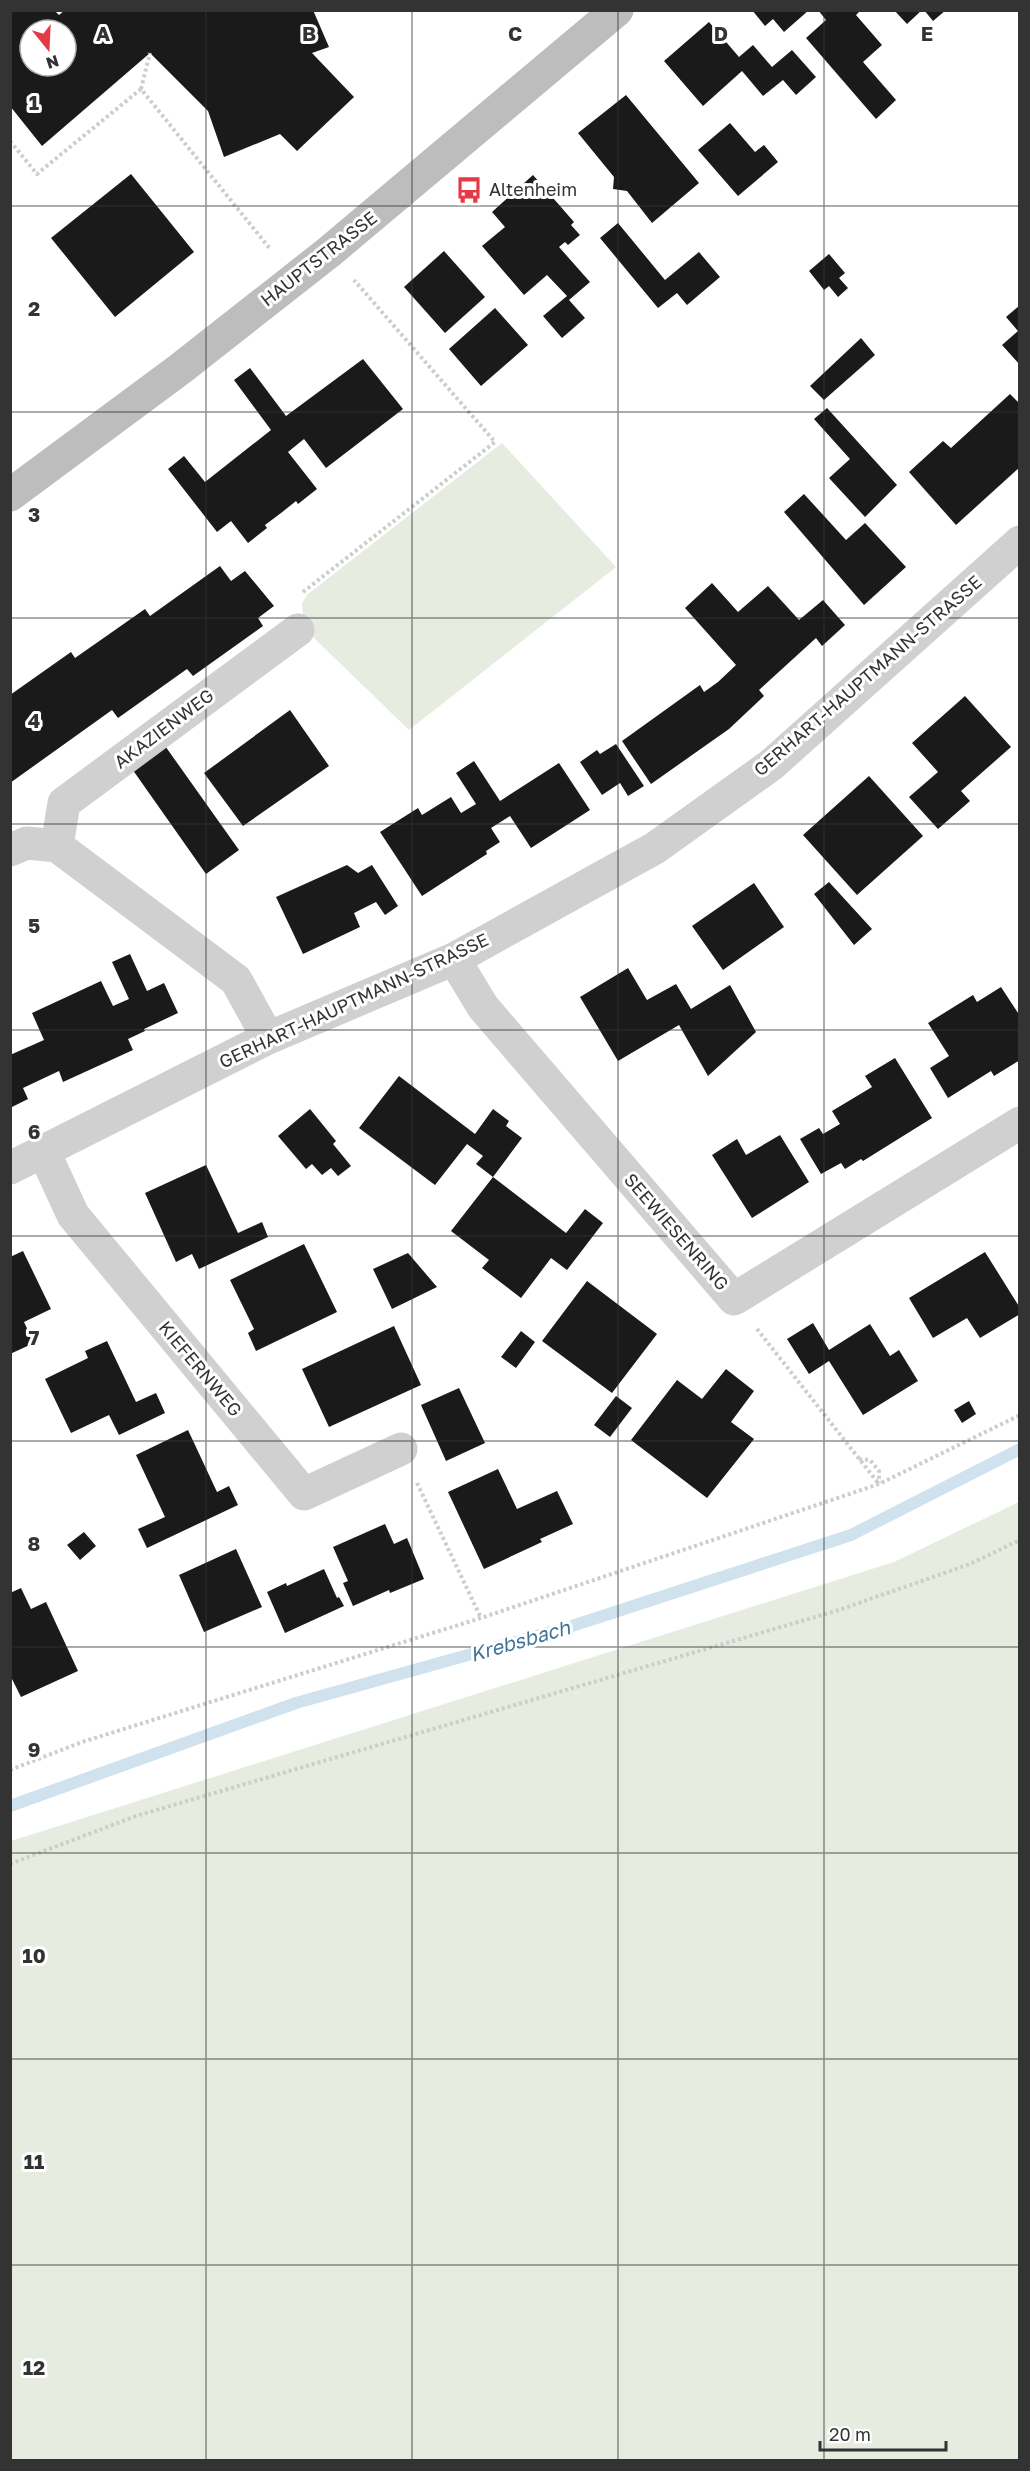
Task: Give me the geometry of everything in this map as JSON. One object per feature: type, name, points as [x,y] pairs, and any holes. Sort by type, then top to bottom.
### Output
[{"type":"main road","name":"HAUPTSTRASSE","points":[[10,495],[180,369],[329,252],[617,10]]},
{"type":"street","name":"GERHART-HAUPTMANN-STRASSE","points":[[10,1168],[268,1038],[454,959],[655,848],[771,765],[1020,542]]},
{"type":"street","name":"AKAZIENWEG","points":[[57,846],[64,803],[298,630]]},
{"type":"street","points":[[10,850],[27,843],[57,846],[236,980],[268,1038]]},
{"type":"street","name":"SEEWIESENRING","points":[[454,959],[483,1007],[734,1299],[1020,1123]]},
{"type":"street","name":"KIEFERNWEG","points":[[44,1152],[73,1215],[304,1494],[401,1449]]},
{"type":"path","points":[[10,141],[37,174],[141,89],[150,53]]},
{"type":"path","points":[[141,89],[294,279]]},
{"type":"path","points":[[298,630],[302,627],[287,604],[495,442],[329,252]]},
{"type":"path","points":[[734,1299],[879,1484]]},
{"type":"path","points":[[10,1770],[82,1742],[481,1618],[879,1484],[1020,1415]]},
{"type":"path","points":[[401,1449],[481,1618]]},
{"type":"path","points":[[859,1460],[870,1460],[879,1471],[879,1484]]},
{"type":"path","points":[[10,1864],[136,1816],[839,1610],[969,1564],[1020,1540]]},
{"type":"shaded area","points":[[502,443],[616,567],[409,730],[314,638],[303,616],[302,603],[308,594]]},
{"type":"shaded area","points":[[1019,1502],[1019,2460],[11,2460],[11,1841],[894,1562]]},
{"type":"building","points":[[10,10],[54,10],[59,15],[65,10],[313,10],[329,47],[312,53],[354,97],[297,151],[280,134],[224,157],[208,111],[150,53],[42,146],[10,106]]},
{"type":"building","points":[[752,10],[809,10],[784,32],[773,19],[765,26]]},
{"type":"building","points":[[818,10],[861,10],[856,15],[882,45],[863,62],[896,100],[876,119],[806,38],[826,20]]},
{"type":"building","points":[[894,10],[922,10],[907,24]]},
{"type":"building","points":[[924,10],[946,10],[933,21]]},
{"type":"building","points":[[709,22],[739,57],[753,45],[772,67],[792,50],[816,77],[796,95],[783,80],[763,96],[742,71],[703,106],[664,61]]},
{"type":"building","points":[[626,95],[699,183],[652,223],[627,191],[613,189],[614,177],[578,133]]},
{"type":"building","points":[[730,123],[755,152],[764,145],[778,162],[738,196],[698,150]]},
{"type":"building","points":[[131,174],[194,252],[115,317],[51,238]]},
{"type":"building","points":[[533,175],[574,222],[571,225],[580,235],[568,245],[565,242],[559,247],[590,282],[569,300],[585,318],[562,338],[543,316],[567,296],[547,275],[524,295],[482,246],[505,227],[492,212]]},
{"type":"building","points":[[618,223],[665,280],[699,252],[720,277],[687,305],[677,293],[658,308],[600,238]]},
{"type":"building","points":[[444,251],[485,297],[445,333],[404,287]]},
{"type":"building","points":[[829,254],[845,273],[839,278],[848,288],[838,297],[829,286],[824,290],[809,271]]},
{"type":"building","points":[[1020,305],[1020,365],[1002,345],[1018,331],[1006,317]]},
{"type":"building","points":[[495,308],[528,345],[481,386],[449,349]]},
{"type":"building","points":[[861,338],[875,355],[824,400],[810,386]]},
{"type":"building","points":[[363,359],[403,409],[326,468],[304,439],[288,452],[317,489],[298,504],[296,501],[265,525],[267,528],[248,543],[231,521],[217,532],[168,469],[184,456],[205,482],[271,430],[234,380],[250,368],[286,416]]},
{"type":"building","points":[[1010,394],[1020,404],[1020,467],[956,525],[909,472],[943,441],[951,448]]},
{"type":"building","points":[[827,408],[897,485],[865,517],[829,478],[850,459],[814,419]]},
{"type":"building","points":[[804,494],[846,540],[865,523],[906,567],[864,605],[784,512]]},
{"type":"building","points":[[220,566],[231,581],[245,571],[274,606],[258,618],[263,626],[193,676],[187,669],[118,718],[112,710],[10,783],[10,695],[71,652],[75,658],[145,609],[150,616]]},
{"type":"building","points":[[712,583],[738,612],[768,586],[799,620],[823,600],[845,625],[822,646],[816,638],[759,690],[764,696],[729,729],[651,784],[622,741],[700,685],[704,692],[736,665],[685,608]]},
{"type":"building","points":[[965,696],[1011,747],[961,791],[970,801],[938,829],[909,797],[938,772],[912,743]]},
{"type":"building","points":[[290,710],[329,766],[243,826],[204,773]]},
{"type":"building","points":[[163,743],[239,850],[206,874],[130,766]]},
{"type":"building","points":[[616,744],[644,786],[628,796],[620,783],[602,795],[580,762],[597,750],[600,754]]},
{"type":"building","points":[[474,761],[500,801],[559,763],[590,810],[531,848],[510,816],[491,828],[500,842],[486,851],[487,854],[422,896],[380,832],[418,808],[422,815],[451,797],[461,813],[476,804],[456,773]]},
{"type":"building","points":[[869,776],[923,836],[857,895],[803,835]]},
{"type":"building","points":[[347,865],[358,873],[372,865],[398,906],[385,915],[376,902],[354,913],[360,927],[303,954],[276,897]]},
{"type":"building","points":[[829,882],[872,929],[854,945],[814,894]]},
{"type":"building","points":[[754,883],[784,927],[723,970],[692,926]]},
{"type":"building","points":[[130,954],[147,991],[164,983],[178,1013],[128,1039],[133,1050],[63,1082],[59,1071],[23,1088],[28,1099],[10,1108],[10,1055],[44,1040],[32,1013],[101,981],[113,1006],[129,999],[112,962]]},
{"type":"building","points":[[628,968],[647,1000],[676,984],[691,1009],[730,985],[756,1032],[708,1076],[679,1025],[618,1061],[580,997]]},
{"type":"building","points":[[1001,987],[1020,1016],[1020,1060],[994,1076],[991,1071],[948,1098],[930,1068],[949,1056],[928,1023],[973,995],[977,1002]]},
{"type":"building","points":[[895,1058],[932,1118],[863,1161],[861,1159],[845,1169],[841,1163],[821,1174],[800,1139],[819,1128],[823,1134],[840,1124],[832,1111],[872,1087],[865,1076]]},
{"type":"building","points":[[399,1076],[475,1134],[493,1109],[509,1121],[506,1126],[522,1138],[493,1177],[476,1164],[483,1156],[467,1144],[435,1185],[359,1128]]},
{"type":"building","points":[[310,1109],[336,1141],[333,1144],[351,1166],[338,1176],[331,1168],[322,1175],[312,1164],[306,1169],[278,1136]]},
{"type":"building","points":[[780,1135],[809,1182],[752,1218],[712,1155],[737,1139],[746,1155]]},
{"type":"building","points":[[206,1165],[238,1233],[262,1222],[268,1237],[199,1269],[192,1254],[176,1262],[145,1193]]},
{"type":"building","points":[[493,1177],[566,1233],[585,1209],[603,1223],[567,1270],[551,1258],[521,1298],[482,1268],[489,1260],[451,1231]]},
{"type":"building","points":[[304,1244],[337,1312],[256,1351],[248,1333],[254,1329],[230,1280]]},
{"type":"building","points":[[23,1251],[51,1309],[24,1322],[34,1343],[10,1354],[10,1257]]},
{"type":"building","points":[[985,1252],[1020,1308],[1020,1314],[980,1338],[967,1318],[933,1338],[909,1298]]},
{"type":"building","points":[[408,1253],[437,1287],[392,1309],[373,1269]]},
{"type":"building","points":[[587,1281],[657,1334],[612,1393],[542,1341]]},
{"type":"building","points":[[813,1323],[829,1350],[870,1324],[890,1356],[899,1350],[918,1381],[863,1415],[829,1361],[809,1374],[787,1339]]},
{"type":"building","points":[[394,1326],[421,1385],[329,1427],[302,1369]]},
{"type":"building","points":[[521,1331],[535,1342],[516,1368],[501,1357]]},
{"type":"building","points":[[107,1341],[136,1402],[156,1393],[165,1413],[119,1435],[109,1415],[71,1433],[45,1379],[88,1358],[85,1351]]},
{"type":"building","points":[[726,1369],[754,1391],[731,1422],[754,1439],[707,1498],[631,1440],[677,1380],[702,1399]]},
{"type":"building","points":[[459,1388],[485,1443],[446,1461],[421,1405]]},
{"type":"building","points":[[616,1396],[632,1408],[610,1437],[594,1425]]},
{"type":"building","points":[[969,1401],[976,1414],[962,1423],[954,1410]]},
{"type":"building","points":[[188,1430],[217,1492],[229,1486],[238,1505],[147,1548],[138,1529],[165,1517],[136,1455]]},
{"type":"building","points":[[498,1469],[517,1509],[557,1491],[573,1524],[540,1539],[542,1542],[484,1569],[448,1492]]},
{"type":"building","points":[[385,1524],[394,1544],[407,1538],[424,1579],[390,1593],[389,1590],[353,1606],[343,1583],[348,1581],[333,1547]]},
{"type":"building","points":[[84,1532],[96,1546],[80,1560],[67,1545]]},
{"type":"building","points":[[236,1549],[262,1607],[204,1632],[179,1575]]},
{"type":"building","points":[[324,1569],[337,1598],[339,1597],[344,1606],[285,1633],[267,1592],[286,1583],[287,1586]]},
{"type":"building","points":[[21,1588],[31,1609],[46,1602],[78,1671],[21,1697],[10,1675],[10,1593]]},
{"type":"waterway","name":"Krebsbach","points":[[10,1806],[296,1703],[572,1626],[851,1535],[1020,1449]]},
{"type":"place","name":"Altenheim","points":[[469,190]]}]
